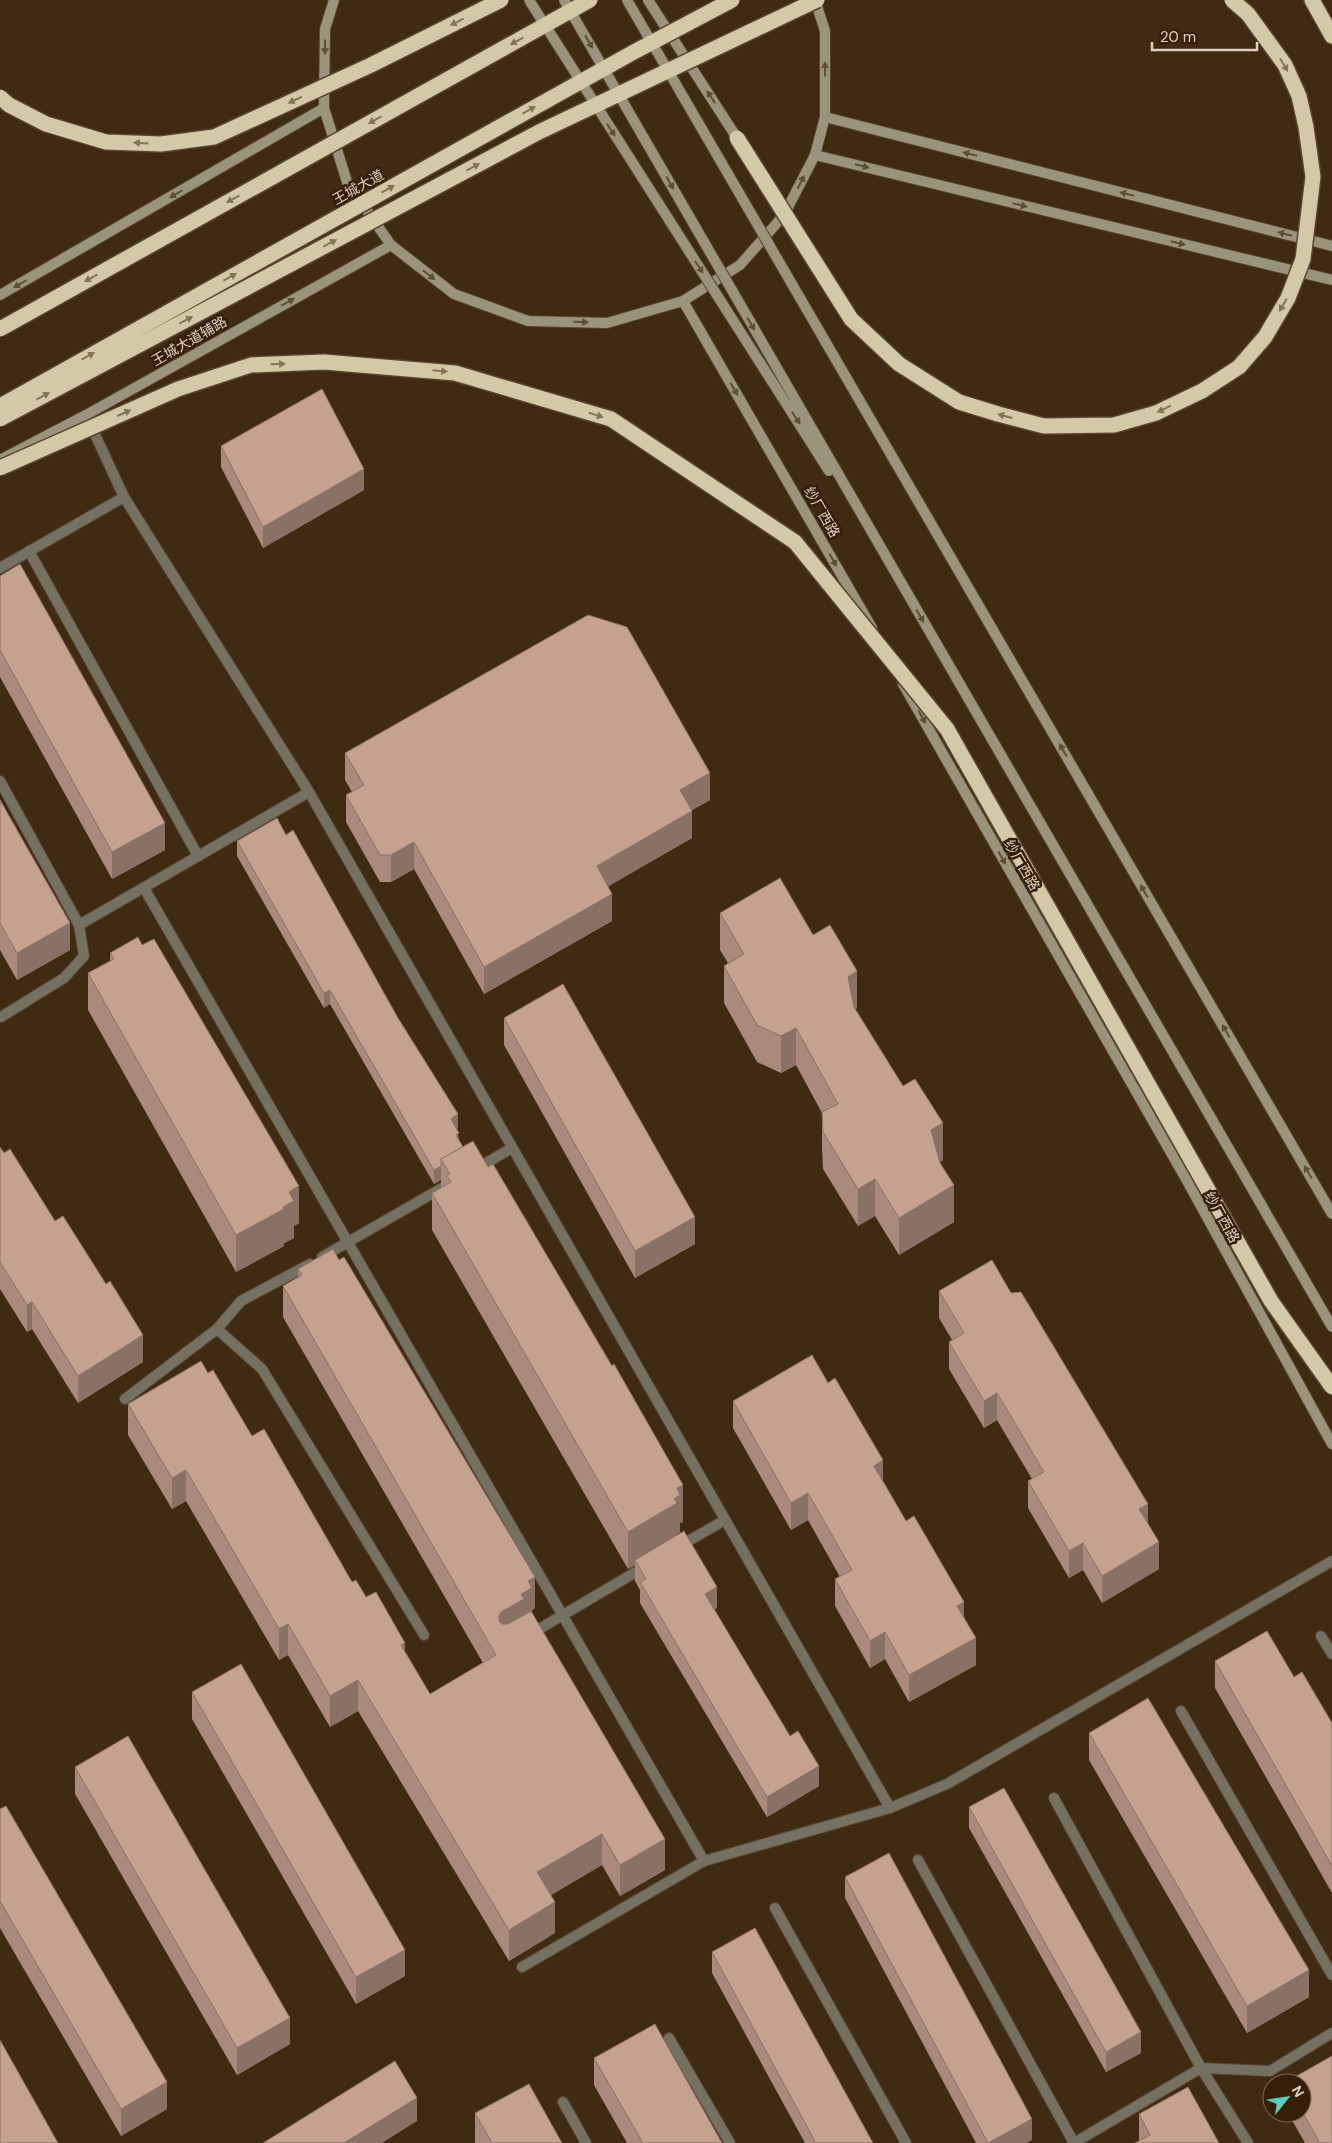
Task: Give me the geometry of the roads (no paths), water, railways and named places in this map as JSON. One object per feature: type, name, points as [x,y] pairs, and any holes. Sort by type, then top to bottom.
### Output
[{"type":"highway","points":[[0,97],[9,105],[46,124],[106,142],[161,144],[214,137],[371,65],[501,0]]},
{"type":"highway","points":[[0,329],[590,0]]},
{"type":"highway","name":"王城大道","points":[[0,406],[624,58],[732,0]]},
{"type":"highway","points":[[0,419],[538,132],[816,0]]},
{"type":"highway","points":[[737,138],[851,319],[899,364],[959,402],[998,414],[1044,426],[1114,425],[1156,413],[1202,391],[1239,367],[1265,337],[1288,298],[1303,259],[1313,177],[1306,127],[1299,96],[1285,65],[1248,14],[1232,0]]},
{"type":"highway","points":[[1312,0],[1332,36]]},
{"type":"highway","points":[[0,468],[178,389],[251,364],[324,362],[455,372],[611,419],[795,542],[947,729],[1271,1300],[1332,1386]]},
{"type":"main road","points":[[334,0],[325,29],[324,108],[347,182],[391,245],[454,294],[528,321],[607,323],[683,301],[740,265],[784,215],[815,155],[825,117],[825,31],[816,0]]},
{"type":"main road","points":[[529,0],[907,594]]},
{"type":"main road","points":[[564,0],[1332,1327]]},
{"type":"main road","points":[[627,0],[1332,1214]]},
{"type":"main road","points":[[648,0],[737,138]]},
{"type":"main road","points":[[0,295],[324,108]]},
{"type":"main road","points":[[825,117],[1332,246]]},
{"type":"main road","points":[[815,155],[1332,280]]},
{"type":"main road","name":"王城大道辅路","points":[[0,460],[86,415],[391,245]]},
{"type":"main road","name":"纱厂西路","points":[[683,301],[807,513],[1181,1170],[1332,1444]]},
{"type":"lane","points":[[86,415],[124,497],[309,792],[890,1808]]},
{"type":"lane","points":[[0,568],[124,497]]},
{"type":"lane","points":[[29,551],[198,856]]},
{"type":"lane","points":[[0,781],[79,925],[84,956],[64,978],[1,1017]]},
{"type":"lane","points":[[79,925],[309,792]]},
{"type":"lane","points":[[144,888],[704,1861]]},
{"type":"lane","points":[[125,1398],[217,1329],[242,1301],[512,1148]]},
{"type":"lane","points":[[217,1329],[262,1369],[424,1635]]},
{"type":"lane","points":[[522,1640],[724,1520]]},
{"type":"lane","points":[[522,1966],[704,1861],[890,1808],[946,1784],[1332,1561]]},
{"type":"lane","points":[[1322,1636],[1332,1654]]},
{"type":"lane","points":[[1181,1711],[1332,1975]]},
{"type":"lane","points":[[1054,1798],[1201,2068],[1248,2143]]},
{"type":"lane","points":[[918,1860],[1074,2143],[1201,2068],[1270,2071],[1332,2033]]},
{"type":"lane","points":[[775,1908],[906,2143]]},
{"type":"lane","points":[[669,2038],[730,2143]]},
{"type":"lane","points":[[563,2102],[586,2143]]}]
